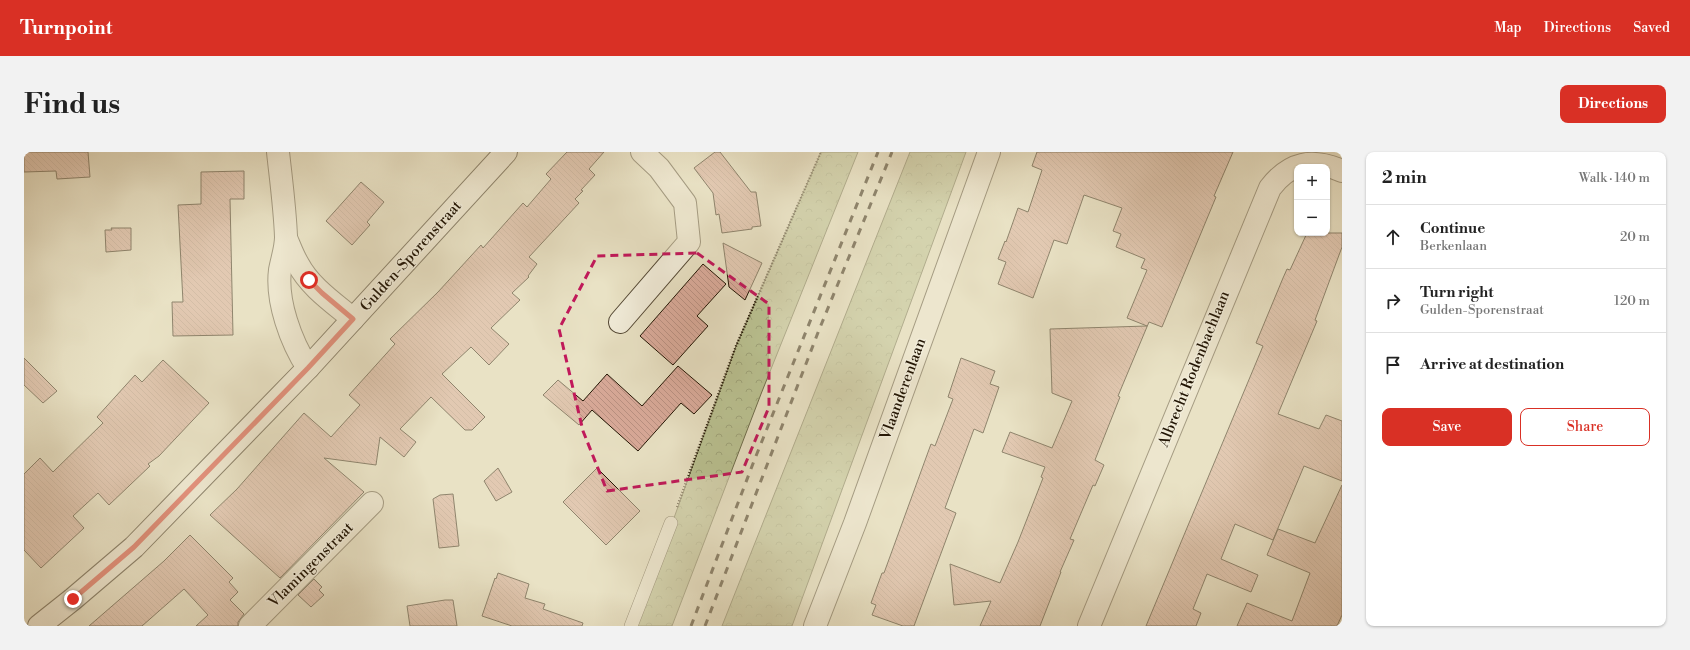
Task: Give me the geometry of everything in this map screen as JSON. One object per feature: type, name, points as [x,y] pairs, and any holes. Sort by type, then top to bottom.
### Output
[{"type":"street","points":[[278,152],[286,238],[280,271],[282,296],[285,317],[298,353],[308,368]]},
{"type":"street","name":"Gulden-Sporenstraat","points":[[39,626],[134,547],[308,368],[506,152]]},
{"type":"street","points":[[620,322],[689,242],[685,203],[659,168],[642,152]]},
{"type":"street","name":"Vlaanderenlaan","points":[[815,626],[855,523],[989,152]]},
{"type":"street","name":"Albrecht Rodenbachlaan","points":[[1089,626],[1270,188],[1283,172],[1302,165],[1322,164],[1342,171]]},
{"type":"street","points":[[286,238],[298,265],[309,280],[353,319]]},
{"type":"street","name":"Vlamingenstraat","points":[[250,626],[372,503]]},
{"type":"lane","points":[[631,626],[671,523]]},
{"type":"path","points":[[671,523],[736,346],[821,152]]},
{"type":"highlighted area","points":[[697,253],[769,304],[769,407],[742,472],[607,491],[583,431],[559,329],[597,256]]},
{"type":"green space","points":[[821,152],[858,152],[761,394],[672,626],[635,626],[736,346]]},
{"type":"green space","points":[[910,152],[966,152],[792,626],[722,626]]},
{"type":"building","points":[[24,152],[88,152],[90,177],[57,179],[56,171],[24,172]]},
{"type":"building","points":[[567,152],[604,152],[589,169],[595,175],[575,199],[579,203],[529,257],[537,264],[528,276],[529,277],[512,293],[520,300],[491,328],[509,344],[489,365],[471,347],[442,374],[485,417],[472,430],[465,430],[431,397],[400,429],[416,442],[404,457],[380,437],[376,465],[324,458],[364,492],[280,578],[210,515],[237,489],[304,413],[331,437],[360,405],[349,395],[395,344],[390,339],[438,292],[481,245],[483,248],[523,203],[527,207],[551,179],[546,174]]},
{"type":"building","points":[[715,152],[720,152],[751,192],[756,192],[761,226],[752,227],[752,229],[722,233],[719,214],[716,215],[713,193],[694,168]]},
{"type":"building","points":[[1037,152],[1233,152],[1162,327],[1149,322],[1118,396],[1120,397],[1095,460],[1104,465],[1095,486],[1093,485],[1070,539],[1074,540],[1060,572],[1040,626],[980,626],[991,601],[954,605],[950,564],[1000,583],[1018,542],[1043,478],[1041,477],[1045,467],[1002,452],[1010,432],[1052,448],[1072,401],[1052,393],[1050,329],[1147,326],[1127,318],[1147,270],[1141,268],[1145,259],[1116,247],[1121,234],[1113,231],[1122,208],[1084,195],[1067,244],[1054,240],[1033,298],[998,284],[1006,262],[998,259],[1005,241],[1006,242],[1018,208],[1028,212],[1042,170],[1032,166]]},
{"type":"building","points":[[244,171],[244,199],[230,199],[233,335],[173,336],[172,302],[183,302],[178,205],[201,204],[201,172]]},
{"type":"building","points":[[361,182],[384,202],[367,222],[370,225],[352,245],[326,221]]},
{"type":"building","points":[[111,228],[131,228],[131,250],[106,252],[105,230],[112,230]]},
{"type":"building","points":[[1330,233],[1342,233],[1342,247],[1315,320],[1317,321],[1278,414],[1319,429],[1326,415],[1342,421],[1342,481],[1304,466],[1273,540],[1235,524],[1221,559],[1258,575],[1251,592],[1207,574],[1193,609],[1201,613],[1196,626],[1146,626],[1263,346],[1256,343],[1287,269],[1290,270],[1306,236],[1330,236]]},
{"type":"building","points":[[723,243],[762,263],[745,300],[729,287]]},
{"type":"building","points":[[703,264],[726,284],[697,316],[708,326],[673,365],[640,336]]},
{"type":"building","points":[[24,358],[57,391],[43,403],[24,385]]},
{"type":"building","points":[[961,358],[995,371],[990,384],[999,387],[983,433],[974,429],[945,508],[956,513],[914,626],[903,626],[872,615],[876,605],[871,603],[882,573],[884,573],[931,444],[935,446],[953,399],[948,397]]},
{"type":"building","points":[[163,360],[209,403],[159,456],[148,464],[150,466],[109,505],[98,493],[73,516],[84,528],[41,568],[24,550],[24,474],[40,458],[53,472],[103,423],[97,417],[135,375],[142,382]]},
{"type":"building","points":[[678,366],[712,395],[694,414],[681,403],[638,451],[592,410],[579,425],[543,395],[558,380],[583,401],[607,374],[642,406]]},
{"type":"building","points":[[498,468],[512,492],[496,501],[484,481]]},
{"type":"building","points":[[597,468],[640,511],[606,545],[563,502]]},
{"type":"building","points":[[1342,485],[1342,615],[1337,626],[1237,626],[1247,603],[1292,621],[1310,573],[1267,555],[1278,529],[1315,543]]},
{"type":"building","points":[[453,494],[459,546],[439,548],[433,499],[440,495]]},
{"type":"building","points":[[190,535],[233,578],[229,582],[238,592],[230,600],[244,614],[238,622],[238,626],[196,626],[208,615],[184,589],[142,626],[89,626],[164,561]]},
{"type":"building","points":[[498,573],[529,584],[525,598],[545,604],[543,609],[583,623],[582,626],[512,626],[482,616]]},
{"type":"building","points":[[314,579],[322,587],[319,590],[324,595],[311,607],[298,595]]},
{"type":"building","points":[[453,600],[457,626],[410,626],[407,606]]},
{"type":"railway","points":[[691,626],[754,461],[878,152]]},
{"type":"railway","points":[[705,626],[819,330],[892,152]]},
{"type":"route","points":[[73,599],[134,547],[308,368],[353,319],[309,280]]}]
